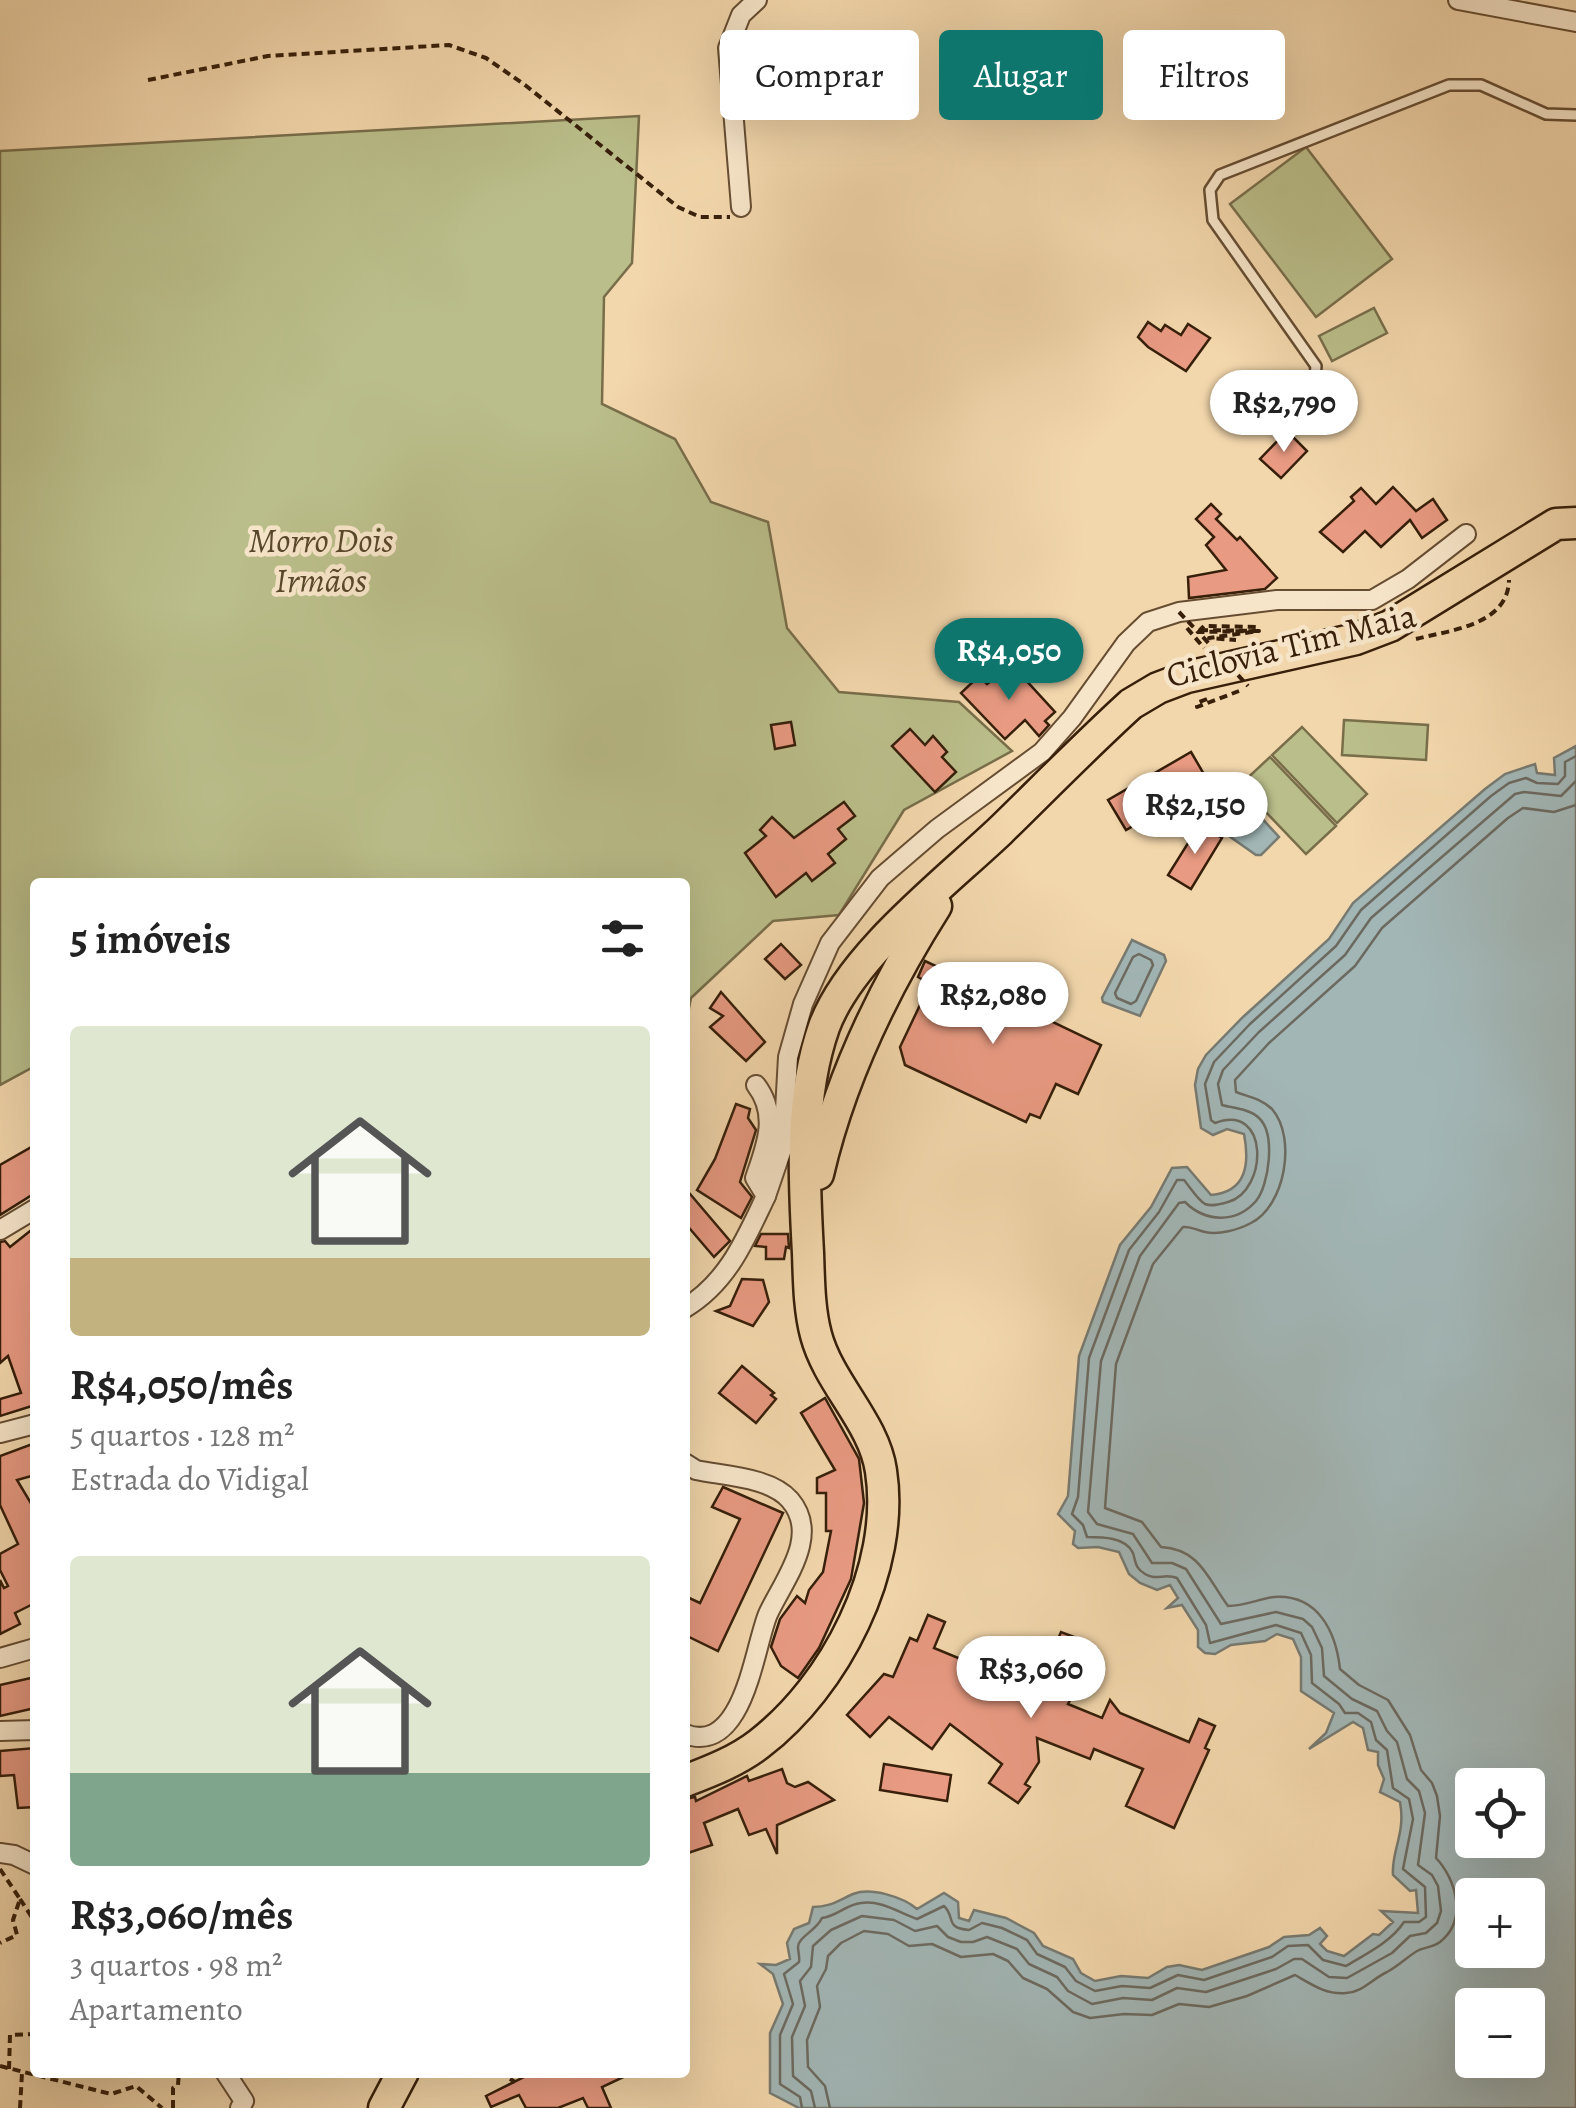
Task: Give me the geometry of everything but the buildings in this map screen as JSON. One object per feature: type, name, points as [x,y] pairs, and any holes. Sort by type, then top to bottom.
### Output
[{"type":"main road","points":[[690,1780],[726,1765],[756,1746],[782,1726],[816,1687],[862,1607],[874,1565],[880,1530],[881,1470],[868,1434],[816,1338],[806,1222],[804,1176],[812,1081],[823,1030],[846,986],[880,947],[1131,704],[1158,688],[1224,667],[1356,639],[1390,626],[1556,524],[1576,522]]},
{"type":"main road","points":[[806,1222],[826,1137],[857,1056],[892,984],[959,870]]},
{"type":"main road","points":[[846,986],[845,1030],[857,1056]]},
{"type":"main road","points":[[812,1081],[857,1056]]},
{"type":"main road","points":[[384,2108],[400,2078]]},
{"type":"street","points":[[742,207],[728,48],[742,15],[757,0]]},
{"type":"street","points":[[1458,0],[1576,22]]},
{"type":"street","points":[[690,1305],[707,1295],[723,1276],[766,1196],[783,1146],[788,1057],[803,1004],[830,943],[880,878],[937,829],[1042,752],[1072,718],[1126,643],[1148,622],[1179,612],[1277,600],[1372,600],[1408,579],[1466,534]]},
{"type":"street","points":[[756,1085],[766,1098],[770,1113],[767,1141],[755,1178],[766,1196]]},
{"type":"street","points":[[0,1230],[30,1211]]},
{"type":"street","points":[[0,1433],[30,1425]]},
{"type":"street","points":[[690,1466],[774,1488],[788,1497],[802,1525],[800,1549],[768,1615],[746,1692],[734,1714],[719,1729],[706,1735],[690,1734]]},
{"type":"street","points":[[0,1658],[30,1649]]},
{"type":"street","points":[[0,1731],[30,1730]]},
{"type":"street","points":[[0,1853],[30,1863]]},
{"type":"street","points":[[229,2078],[244,2101],[240,2108]]},
{"type":"lane","points":[[1303,403],[1314,389],[1316,366],[1213,220],[1210,190],[1220,175],[1449,86],[1481,86],[1546,114],[1576,114]]},
{"type":"path","points":[[148,80],[268,56],[449,45],[486,58],[525,85],[678,207],[700,218],[724,219],[738,214],[742,207]]},
{"type":"path","name":"Ciclovia Tim Maia","points":[[1415,640],[1490,616],[1509,591],[1509,571]]},
{"type":"path","points":[[1179,612],[1197,632],[1258,628],[1204,626],[1200,630]]},
{"type":"path","points":[[1200,630],[1256,629],[1256,634],[1209,638],[1257,640]]},
{"type":"path","points":[[1200,630],[1248,686]]},
{"type":"path","name":"Ciclovia Tim Maia","points":[[1227,682],[1256,677]]},
{"type":"path","points":[[0,1869],[30,1915]]},
{"type":"path","points":[[0,1943],[17,1935],[12,1920],[20,1900]]},
{"type":"path","points":[[9,2069],[10,2035],[30,2034]]},
{"type":"path","points":[[0,2066],[30,2075]]},
{"type":"path","points":[[20,2108],[22,2073]]},
{"type":"path","points":[[43,2078],[111,2094],[136,2086],[162,2108]]},
{"type":"path","points":[[172,2108],[173,2088],[179,2078]]},
{"type":"path","points":[[509,2078],[515,2082]]},
{"type":"path","points":[[144,2108],[151,2100]]},
{"type":"green space","name":"Morro Dois Irmãos","points":[[639,116],[632,263],[604,297],[602,404],[675,439],[711,502],[768,522],[787,628],[839,692],[959,702],[1012,751],[904,810],[839,915],[773,921],[690,1003],[690,878],[30,878],[30,1069],[0,1085],[0,151]]},
{"type":"green space","points":[[1306,147],[1392,259],[1316,317],[1230,204]]},
{"type":"green space","points":[[1374,308],[1387,333],[1332,361],[1319,336]]},
{"type":"green space","points":[[1344,720],[1428,725],[1426,760],[1342,755]]},
{"type":"green space","points":[[1302,727],[1367,794],[1337,823],[1272,755]]},
{"type":"green space","points":[[1270,757],[1336,826],[1306,854],[1240,785]]},
{"type":"water","points":[[1576,746],[1576,2108],[799,2108],[770,2093],[770,2033],[783,2004],[773,1974],[760,1964],[776,1965],[790,1959],[787,1943],[794,1929],[809,1923],[813,1907],[860,1892],[886,1894],[917,1909],[944,1893],[958,1902],[959,1918],[969,1921],[974,1910],[1006,1918],[1034,1933],[1043,1946],[1073,1959],[1081,1973],[1095,1981],[1121,1976],[1148,1978],[1179,1965],[1202,1970],[1269,1947],[1284,1937],[1309,1935],[1320,1928],[1327,1936],[1320,1944],[1327,1951],[1344,1956],[1393,1922],[1381,1911],[1418,1913],[1416,1890],[1410,1891],[1393,1875],[1401,1824],[1400,1802],[1380,1792],[1384,1779],[1378,1752],[1368,1750],[1363,1728],[1353,1722],[1309,1749],[1326,1733],[1334,1713],[1301,1691],[1301,1657],[1293,1639],[1277,1634],[1265,1641],[1205,1653],[1198,1647],[1198,1630],[1182,1605],[1167,1608],[1178,1598],[1170,1585],[1157,1590],[1140,1583],[1129,1574],[1119,1552],[1078,1548],[1073,1544],[1075,1531],[1058,1514],[1068,1496],[1079,1356],[1120,1245],[1151,1207],[1172,1168],[1187,1167],[1211,1195],[1232,1189],[1243,1175],[1244,1134],[1227,1129],[1213,1135],[1201,1128],[1195,1085],[1206,1055],[1329,939],[1353,903],[1485,789],[1505,774],[1535,764],[1537,773],[1555,775],[1554,758]]},
{"type":"water","points":[[1240,801],[1246,801],[1279,837],[1261,855],[1222,831]]},
{"type":"water","points":[[1132,940],[1164,955],[1166,961],[1140,1016],[1103,1002],[1102,998]]}]
